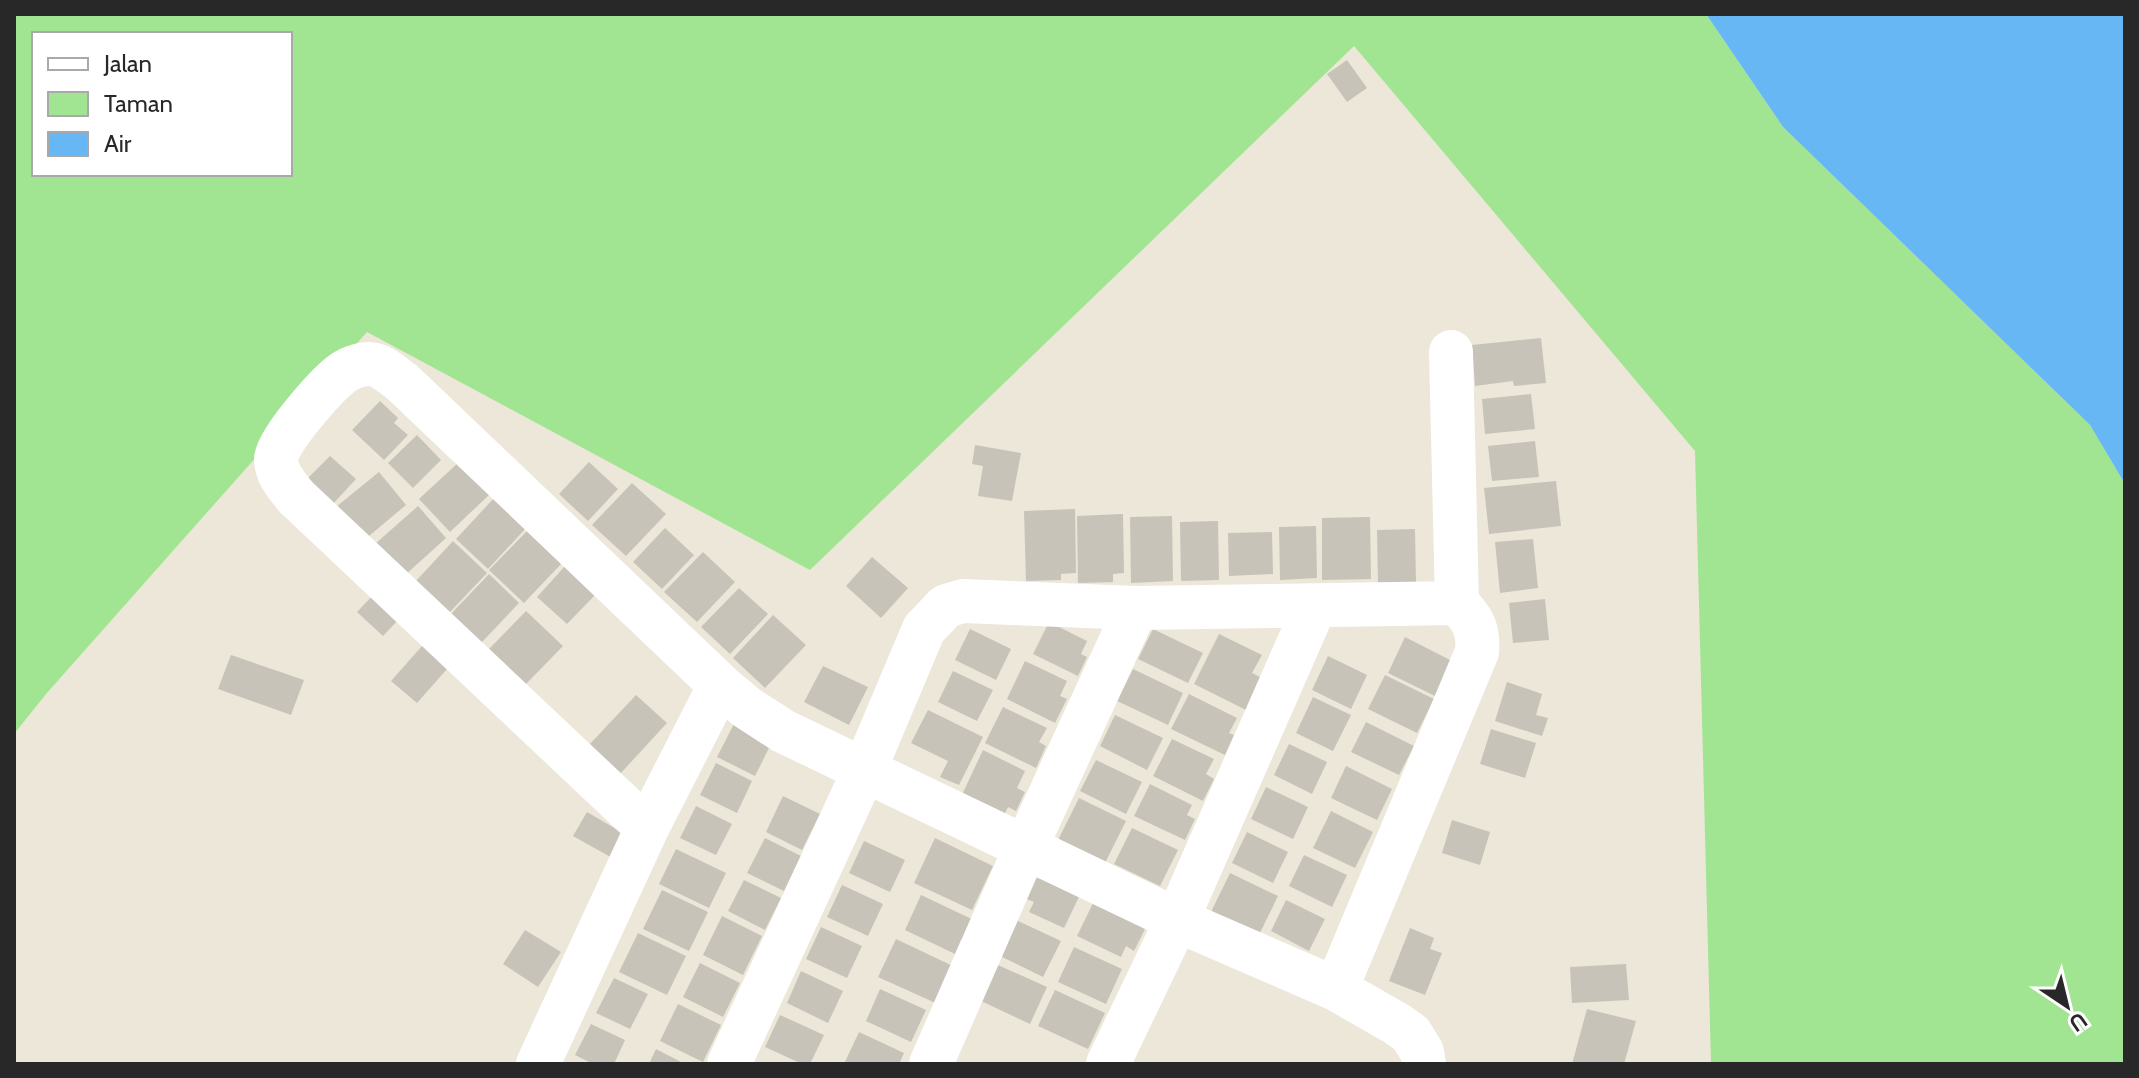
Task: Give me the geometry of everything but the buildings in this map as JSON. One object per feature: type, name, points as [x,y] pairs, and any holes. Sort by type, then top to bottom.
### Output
[{"type":"street","points":[[1336,989],[1477,652],[1478,632],[1471,617],[1457,603],[1451,352]]},
{"type":"street","points":[[647,828],[296,497],[277,467],[276,455],[282,439],[340,374],[355,366],[371,364],[385,369],[402,382],[720,685],[746,707],[783,731],[1177,920],[1336,989],[1411,1034],[1422,1052],[1424,1064]]},
{"type":"street","points":[[729,1064],[864,771],[924,629],[946,606],[963,601],[1136,608],[1457,603]]},
{"type":"street","points":[[1108,1064],[1177,920],[1315,606]]},
{"type":"street","points":[[931,1064],[1136,608]]},
{"type":"street","points":[[538,1064],[647,828],[720,685]]},
{"type":"green space","points":[[14,14],[1706,14],[1783,127],[2090,425],[2125,484],[2125,1064],[1711,1064],[1695,451],[1354,46],[810,570],[367,332],[14,734]]},
{"type":"water","points":[[1706,14],[2125,14],[2125,484],[2090,425],[1783,127]]}]
